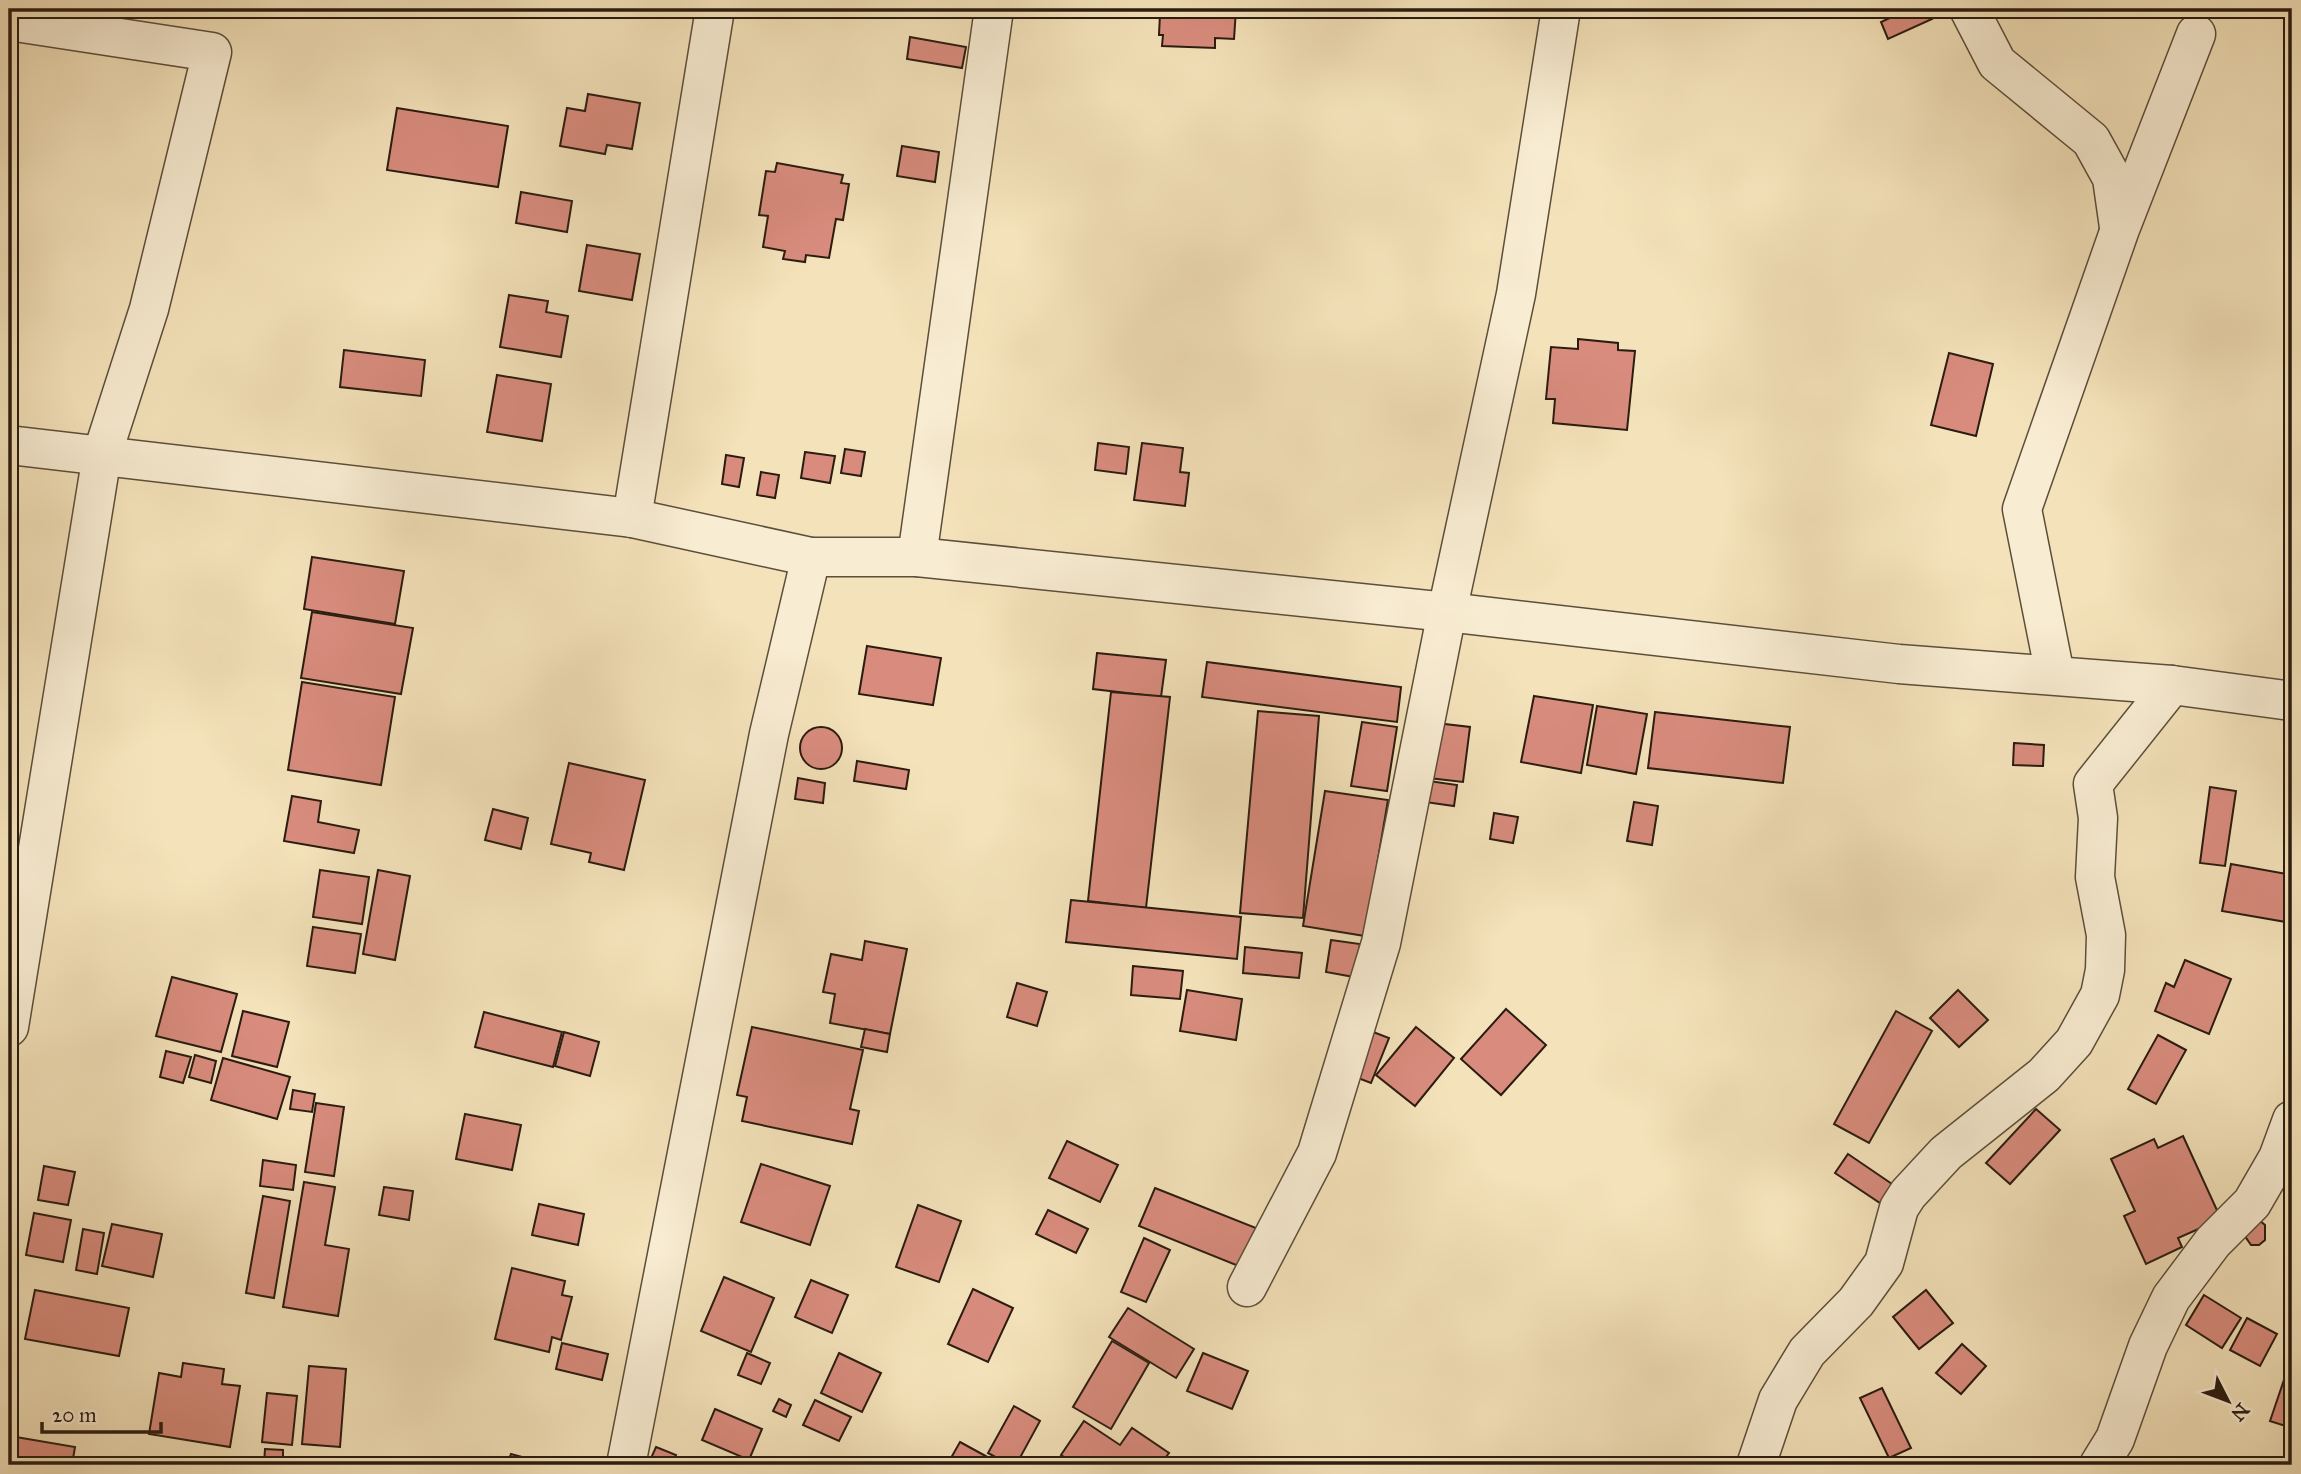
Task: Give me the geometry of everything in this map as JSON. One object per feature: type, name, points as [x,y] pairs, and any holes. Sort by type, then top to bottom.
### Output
[{"type":"street","points":[[632,517],[715,9]]},
{"type":"street","points":[[917,557],[994,9]]},
{"type":"street","points":[[1247,1287],[1317,1153],[1381,943],[1447,612],[1516,294],[1561,9]]},
{"type":"street","points":[[1969,9],[1997,62],[2091,140],[2112,178],[2120,229]]},
{"type":"street","points":[[9,21],[212,52],[149,309],[102,455],[9,1027]]},
{"type":"street","points":[[2055,676],[2022,509],[2120,229],[2196,34]]},
{"type":"street","points":[[9,445],[632,517],[811,557],[917,557],[1447,612],[1885,662],[2172,685],[2292,701]]},
{"type":"street","points":[[626,1465],[769,734],[811,557]]},
{"type":"street","points":[[1756,1465],[1778,1400],[1807,1352],[1856,1302],[1884,1263],[1899,1208],[1908,1194],[1946,1153],[2044,1075],[2074,1042],[2100,995],[2105,970],[2106,935],[2095,877],[2098,818],[2093,785],[2172,685]]},
{"type":"street","points":[[2099,1465],[2115,1439],[2148,1346],[2171,1298],[2213,1242],[2252,1203],[2278,1158],[2292,1120]]},
{"type":"building","points":[[1152,9],[1236,9],[1234,39],[1215,38],[1215,48],[1162,46],[1163,35],[1159,35],[1160,14],[1152,14]]},
{"type":"building","points":[[1909,9],[1927,9],[1932,19],[1888,39],[1881,22]]},
{"type":"building","points":[[910,37],[966,47],[962,68],[907,59]]},
{"type":"building","points":[[588,94],[640,103],[632,149],[607,145],[605,154],[560,146],[567,108],[585,111]]},
{"type":"building","points":[[397,108],[508,126],[498,187],[387,170]]},
{"type":"building","points":[[902,146],[939,152],[935,182],[897,176]]},
{"type":"building","points":[[777,163],[843,175],[841,183],[849,184],[843,220],[836,219],[829,258],[806,255],[805,262],[783,259],[785,251],[763,247],[768,216],[759,215],[766,171],[775,172]]},
{"type":"building","points":[[521,192],[572,201],[567,232],[516,223]]},
{"type":"building","points":[[587,245],[640,254],[632,300],[579,291]]},
{"type":"building","points":[[509,295],[548,301],[546,312],[568,316],[561,357],[500,347]]},
{"type":"building","points":[[1578,339],[1618,343],[1618,350],[1635,351],[1627,430],[1553,423],[1555,399],[1546,399],[1551,347],[1578,349]]},
{"type":"building","points":[[344,350],[425,360],[421,396],[340,387]]},
{"type":"building","points":[[1949,353],[1993,364],[1976,436],[1931,425]]},
{"type":"building","points":[[497,375],[551,384],[542,441],[487,432]]},
{"type":"building","points":[[1098,443],[1129,447],[1126,474],[1095,470]]},
{"type":"building","points":[[1142,443],[1183,448],[1180,472],[1189,473],[1185,506],[1134,500]]},
{"type":"building","points":[[845,449],[865,452],[861,476],[841,473]]},
{"type":"building","points":[[805,452],[835,456],[830,483],[801,478]]},
{"type":"building","points":[[726,455],[744,458],[739,487],[722,484]]},
{"type":"building","points":[[761,472],[779,475],[775,498],[757,495]]},
{"type":"building","points":[[312,557],[404,571],[395,624],[304,609]]},
{"type":"building","points":[[312,612],[413,628],[401,694],[301,678]]},
{"type":"building","points":[[867,646],[941,658],[933,705],[859,694]]},
{"type":"building","points":[[1097,653],[1166,660],[1161,697],[1093,689]]},
{"type":"building","points":[[1207,662],[1401,687],[1397,722],[1202,697]]},
{"type":"building","points":[[302,682],[395,697],[381,785],[288,770]]},
{"type":"building","points":[[1111,692],[1170,697],[1146,908],[1088,901]]},
{"type":"building","points":[[1534,696],[1593,705],[1581,773],[1521,762]]},
{"type":"building","points":[[1597,706],[1647,714],[1636,774],[1587,765]]},
{"type":"building","points":[[1258,711],[1319,716],[1303,918],[1240,913]]},
{"type":"building","points":[[1655,712],[1790,727],[1783,783],[1648,768]]},
{"type":"building","points":[[1362,722],[1397,727],[1387,791],[1351,786]]},
{"type":"building","points":[[1436,723],[1470,727],[1463,782],[1429,778]]},
{"type":"building","points":[[821,727],[836,733],[842,748],[836,763],[821,769],[806,763],[800,748],[806,733]]},
{"type":"building","points":[[2014,743],[2044,745],[2043,766],[2013,765]]},
{"type":"building","points":[[857,761],[909,770],[906,789],[854,781]]},
{"type":"building","points":[[569,763],[645,780],[624,870],[589,862],[591,853],[551,844]]},
{"type":"building","points":[[9,766],[17,767],[14,789],[9,789]]},
{"type":"building","points":[[798,778],[825,783],[823,803],[795,799]]},
{"type":"building","points":[[1429,781],[1457,785],[1454,806],[1425,802]]},
{"type":"building","points":[[2210,787],[2236,791],[2225,866],[2200,863]]},
{"type":"building","points":[[1325,791],[1388,800],[1365,936],[1303,926]]},
{"type":"building","points":[[292,796],[321,801],[318,822],[359,830],[354,853],[284,841]]},
{"type":"building","points":[[1634,802],[1658,806],[1652,845],[1627,841]]},
{"type":"building","points":[[493,809],[528,818],[521,849],[485,840]]},
{"type":"building","points":[[1494,813],[1518,817],[1513,843],[1490,839]]},
{"type":"building","points":[[2231,864],[2292,875],[2286,922],[2222,911]]},
{"type":"building","points":[[320,870],[369,877],[362,924],[313,917]]},
{"type":"building","points":[[378,870],[410,876],[395,960],[363,954]]},
{"type":"building","points":[[1071,900],[1241,917],[1237,959],[1066,942]]},
{"type":"building","points":[[313,927],[361,934],[355,973],[307,966]]},
{"type":"building","points":[[1331,940],[1360,944],[1354,977],[1326,972]]},
{"type":"building","points":[[865,941],[907,949],[890,1034],[830,1023],[835,994],[823,992],[831,954],[862,960]]},
{"type":"building","points":[[1245,947],[1302,953],[1299,978],[1243,973]]},
{"type":"building","points":[[2185,960],[2231,979],[2209,1034],[2155,1011],[2166,983],[2174,987]]},
{"type":"building","points":[[1133,966],[1183,971],[1180,999],[1131,995]]},
{"type":"building","points":[[172,977],[237,994],[221,1052],[156,1036]]},
{"type":"building","points":[[1017,983],[1047,992],[1037,1026],[1007,1017]]},
{"type":"building","points":[[1187,990],[1242,999],[1236,1040],[1180,1031]]},
{"type":"building","points":[[1958,990],[1988,1020],[1959,1047],[1930,1018]]},
{"type":"building","points":[[1506,1009],[1546,1045],[1501,1095],[1461,1059]]},
{"type":"building","points":[[243,1011],[289,1022],[277,1067],[232,1056]]},
{"type":"building","points":[[1896,1011],[1932,1031],[1869,1143],[1834,1124]]},
{"type":"building","points":[[484,1012],[562,1032],[553,1067],[475,1047]]},
{"type":"building","points":[[752,1027],[863,1050],[850,1109],[859,1111],[852,1144],[742,1121],[747,1097],[737,1095]]},
{"type":"building","points":[[1416,1027],[1454,1058],[1415,1106],[1376,1075]]},
{"type":"building","points":[[865,1029],[890,1034],[887,1052],[861,1047]]},
{"type":"building","points":[[1368,1030],[1389,1038],[1371,1083],[1350,1075]]},
{"type":"building","points":[[564,1032],[599,1042],[590,1076],[555,1066]]},
{"type":"building","points":[[2158,1035],[2186,1050],[2156,1104],[2128,1089]]},
{"type":"building","points":[[166,1051],[191,1057],[183,1083],[160,1077]]},
{"type":"building","points":[[195,1055],[216,1061],[211,1083],[189,1077]]},
{"type":"building","points":[[223,1058],[290,1077],[277,1119],[211,1100]]},
{"type":"building","points":[[293,1090],[315,1094],[312,1112],[290,1109]]},
{"type":"building","points":[[316,1103],[344,1107],[334,1176],[305,1172]]},
{"type":"building","points":[[2036,1109],[2060,1130],[2010,1184],[1986,1163]]},
{"type":"building","points":[[465,1114],[521,1125],[512,1170],[456,1159]]},
{"type":"building","points":[[2183,1136],[2221,1219],[2178,1238],[2182,1247],[2146,1264],[2124,1216],[2135,1211],[2111,1159],[2154,1139],[2158,1148]]},
{"type":"building","points":[[1067,1141],[1118,1165],[1100,1202],[1049,1178]]},
{"type":"building","points":[[1848,1154],[1892,1184],[1880,1203],[1835,1173]]},
{"type":"building","points":[[263,1160],[296,1165],[293,1190],[260,1186]]},
{"type":"building","points":[[761,1164],[830,1186],[810,1245],[741,1222]]},
{"type":"building","points":[[44,1166],[75,1172],[68,1205],[38,1200]]},
{"type":"building","points":[[304,1182],[335,1187],[325,1245],[349,1249],[338,1316],[283,1307]]},
{"type":"building","points":[[384,1187],[413,1191],[409,1220],[379,1215]]},
{"type":"building","points":[[1155,1188],[1256,1228],[1241,1267],[1139,1226]]},
{"type":"building","points":[[263,1196],[290,1201],[274,1298],[246,1293]]},
{"type":"building","points":[[539,1204],[584,1214],[578,1245],[532,1235]]},
{"type":"building","points":[[918,1205],[961,1221],[939,1282],[896,1267]]},
{"type":"building","points":[[1048,1210],[1088,1229],[1076,1253],[1036,1234]]},
{"type":"building","points":[[34,1213],[71,1220],[63,1262],[26,1255]]},
{"type":"building","points":[[2259,1220],[2265,1225],[2265,1240],[2259,1245],[2251,1245],[2242,1232]]},
{"type":"building","points":[[112,1224],[162,1234],[153,1277],[102,1266]]},
{"type":"building","points":[[83,1229],[104,1233],[97,1274],[76,1270]]},
{"type":"building","points":[[1144,1238],[1170,1250],[1146,1302],[1121,1292]]},
{"type":"building","points":[[512,1268],[565,1281],[562,1295],[572,1297],[561,1340],[552,1337],[549,1352],[495,1339]]},
{"type":"building","points":[[724,1277],[774,1298],[751,1352],[701,1331]]},
{"type":"building","points":[[811,1280],[848,1295],[832,1333],[795,1317]]},
{"type":"building","points":[[973,1289],[1013,1308],[988,1362],[948,1344]]},
{"type":"building","points":[[35,1290],[129,1308],[119,1356],[25,1339]]},
{"type":"building","points":[[1926,1290],[1953,1323],[1919,1349],[1893,1317]]},
{"type":"building","points":[[2204,1295],[2241,1318],[2222,1348],[2186,1325]]},
{"type":"building","points":[[1128,1308],[1194,1349],[1176,1378],[1109,1337]]},
{"type":"building","points":[[2247,1318],[2277,1334],[2260,1366],[2230,1350]]},
{"type":"building","points":[[1112,1341],[1149,1363],[1111,1429],[1073,1407]]},
{"type":"building","points":[[562,1343],[608,1354],[602,1380],[556,1369]]},
{"type":"building","points":[[1962,1344],[1986,1366],[1961,1394],[1936,1373]]},
{"type":"building","points":[[747,1353],[770,1363],[761,1384],[738,1375]]},
{"type":"building","points":[[839,1353],[881,1373],[862,1412],[821,1393]]},
{"type":"building","points":[[1203,1353],[1248,1371],[1232,1409],[1187,1391]]},
{"type":"building","points":[[183,1363],[224,1369],[222,1384],[240,1386],[230,1447],[149,1434],[159,1373],[181,1377]]},
{"type":"building","points":[[309,1366],[346,1369],[340,1447],[302,1444]]},
{"type":"building","points":[[2287,1371],[2292,1372],[2292,1428],[2270,1421]]},
{"type":"building","points":[[1882,1388],[1911,1448],[1889,1458],[1860,1398]]},
{"type":"building","points":[[267,1393],[297,1396],[292,1445],[262,1442]]},
{"type":"building","points":[[779,1399],[791,1405],[786,1417],[773,1411]]},
{"type":"building","points":[[815,1400],[851,1417],[839,1441],[803,1425]]},
{"type":"building","points":[[1014,1406],[1040,1421],[1016,1465],[1010,1465],[988,1453]]},
{"type":"building","points":[[715,1409],[762,1429],[749,1460],[702,1440]]},
{"type":"building","points":[[1084,1421],[1120,1445],[1132,1428],[1169,1453],[1160,1465],[1076,1465],[1061,1455]]},
{"type":"building","points":[[16,1437],[75,1447],[72,1465],[11,1465]]},
{"type":"building","points":[[960,1442],[1002,1465],[947,1465]]},
{"type":"building","points":[[656,1447],[676,1455],[671,1465],[648,1465]]},
{"type":"building","points":[[265,1449],[283,1450],[283,1465],[264,1465]]},
{"type":"building","points":[[511,1454],[551,1465],[507,1465]]}]
